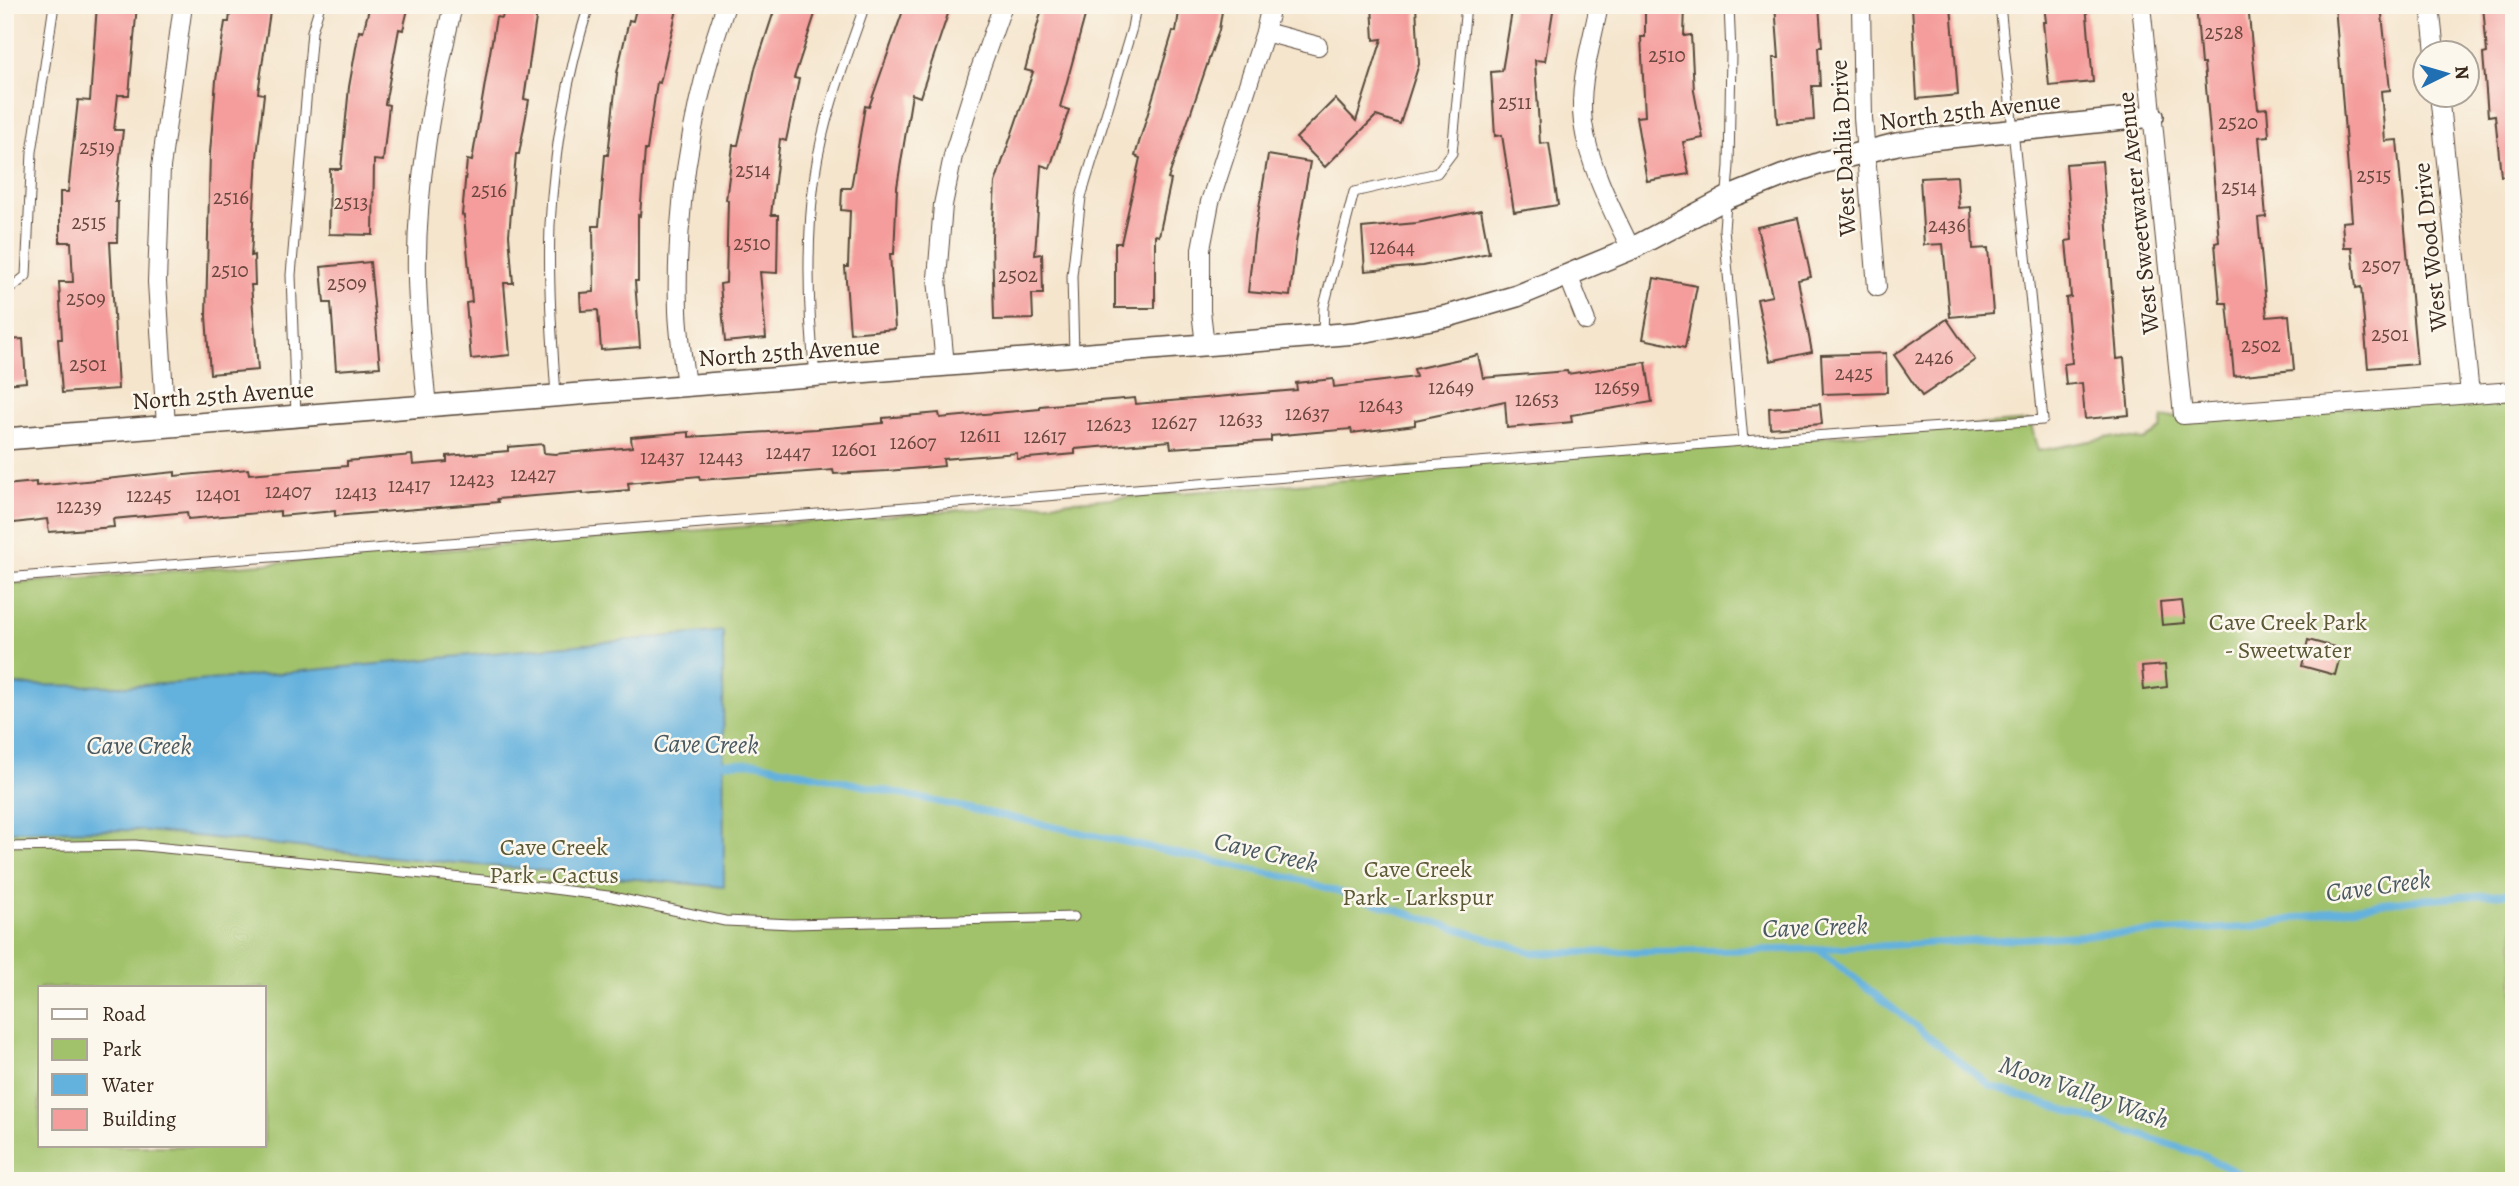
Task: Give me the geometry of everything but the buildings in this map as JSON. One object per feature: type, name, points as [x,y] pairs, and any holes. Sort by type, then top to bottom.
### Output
[{"type":"street","points":[[166,426],[157,282],[161,167],[183,5]]},
{"type":"street","points":[[426,407],[417,279],[422,184],[430,124],[453,5]]},
{"type":"street","points":[[685,386],[678,313],[683,196],[689,141],[703,76],[726,5]]},
{"type":"street","points":[[945,366],[937,278],[943,205],[953,156],[1003,5]]},
{"type":"street","points":[[1205,345],[1201,311],[1201,249],[1210,202],[1265,32],[1271,5]]},
{"type":"street","points":[[1599,5],[1585,77],[1583,122],[1594,163],[1631,249]]},
{"type":"street","name":"West Dahlia Drive","points":[[1861,5],[1865,152],[1877,287]]},
{"type":"street","name":"West Sweetwater Avenue","points":[[2141,5],[2183,415],[2470,394]]},
{"type":"street","points":[[2430,5],[2434,38]]},
{"type":"street","points":[[1265,32],[1318,47]]},
{"type":"street","name":"West Wood Drive","points":[[2441,108],[2470,394]]},
{"type":"street","name":"North 25th Avenue","points":[[5,439],[1369,331],[1448,316],[1517,296],[1631,249],[1727,198],[1821,163],[1897,144],[1931,139],[2152,116]]},
{"type":"street","points":[[1568,275],[1586,321]]},
{"type":"street","points":[[2470,394],[2514,391]]},
{"type":"lane","points":[[5,293],[26,276],[32,152],[54,5]]},
{"type":"lane","points":[[296,416],[290,275],[312,31],[320,5]]},
{"type":"lane","points":[[556,396],[550,299],[550,224],[558,149],[571,74],[589,5]]},
{"type":"lane","points":[[815,376],[809,268],[815,173],[837,81],[865,5]]},
{"type":"lane","points":[[1074,356],[1072,276],[1081,197],[1132,28],[1136,5]]},
{"type":"lane","points":[[1323,336],[1324,306],[1354,192],[1437,173],[1452,153],[1466,5]]},
{"type":"lane","points":[[1729,5],[1731,54],[1724,229],[1743,441]]},
{"type":"lane","points":[[5,578],[1743,441],[2043,420],[2000,5]]},
{"type":"lane","points":[[5,847],[135,845],[483,880],[608,896],[725,921],[792,924],[1074,917]]},
{"type":"green space","points":[[2514,398],[2514,1181],[5,1181],[5,584],[1398,476],[1397,469],[2030,421],[2038,451],[2111,437],[2144,440],[2161,429],[2163,418]]},
{"type":"water","points":[[723,631],[724,887],[391,857],[138,830],[5,831],[5,685],[127,686],[177,683]]},
{"type":"waterway","name":"Cave Creek","points":[[715,763],[758,763],[1301,880],[1534,953],[1818,949],[2252,927],[2408,900],[2514,893]]},
{"type":"waterway","name":"Moon Valley Wash","points":[[1818,949],[1991,1086],[2202,1155],[2242,1175],[2247,1181]]},
{"type":"park label","name":"Cave Creek Park - Sweetwater","points":[[2288,636]]},
{"type":"park label","name":"Cave Creek Park - Cactus","points":[[554,861]]},
{"type":"park label","name":"Cave Creek Park - Larkspur","points":[[1418,883]]}]
